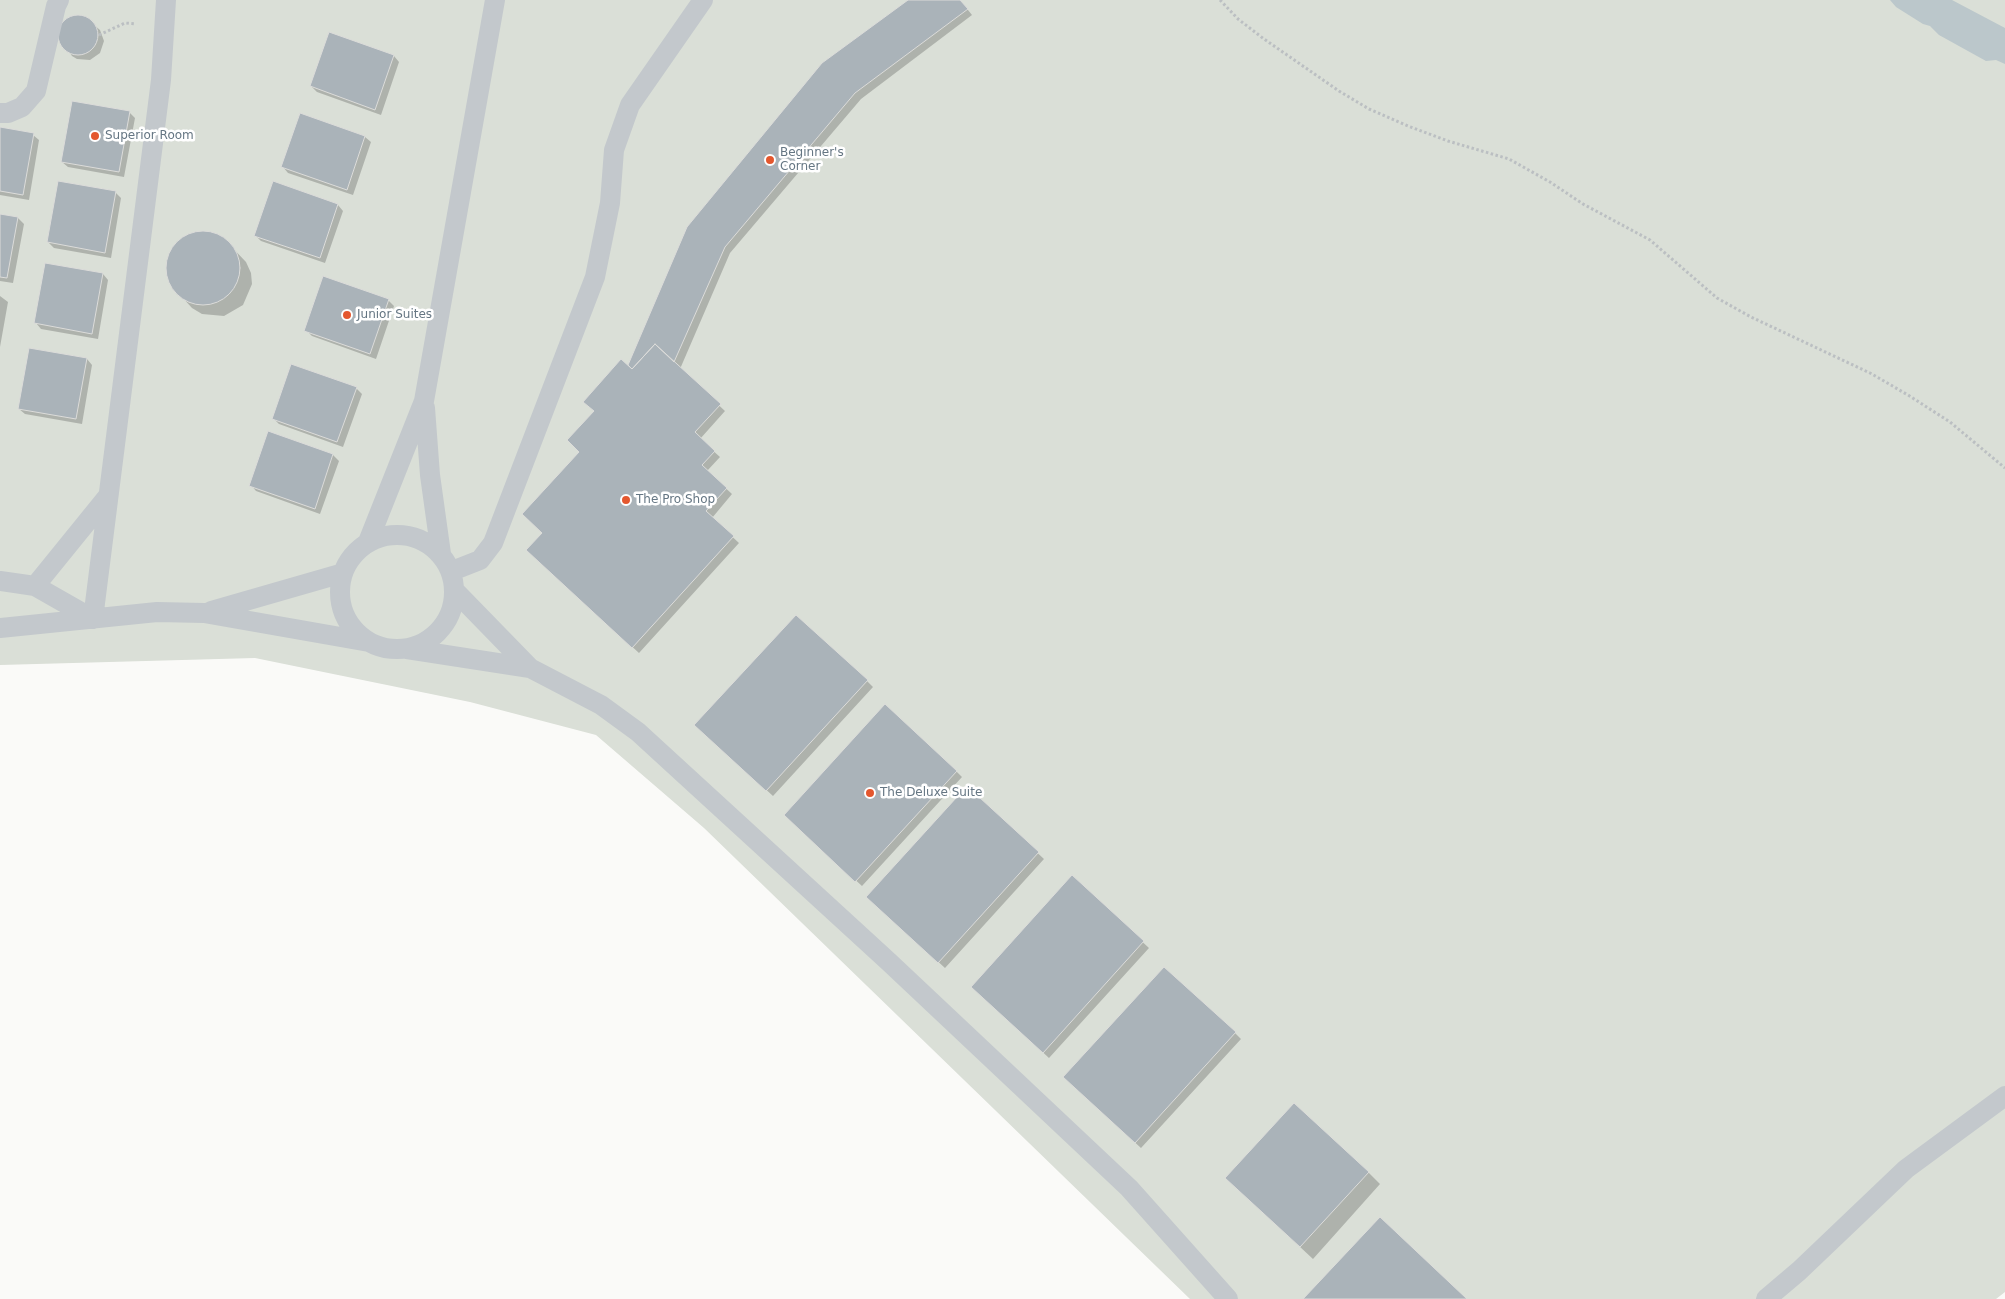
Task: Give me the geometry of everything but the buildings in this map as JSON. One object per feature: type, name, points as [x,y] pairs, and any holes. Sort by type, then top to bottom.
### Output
[{"type":"lane","points":[[0,113],[8,113],[22,107],[36,91],[59,0]]},
{"type":"lane","points":[[93,619],[161,80],[166,0]]},
{"type":"lane","points":[[368,542],[424,401],[494,0]]},
{"type":"lane","points":[[452,571],[480,560],[493,543],[595,277],[610,203],[614,150],[630,105],[703,0]]},
{"type":"lane","points":[[424,401],[430,475],[441,554]]},
{"type":"lane","points":[[35,586],[109,496]]},
{"type":"lane","points":[[369,642],[353,630],[343,612],[340,592],[343,573],[353,555],[368,542],[387,535],[407,535],[426,541],[441,554],[452,571],[455,591],[452,611],[441,628],[426,642],[407,649]]},
{"type":"lane","points":[[204,613],[343,573]]},
{"type":"lane","points":[[0,580],[35,586],[93,619]]},
{"type":"lane","points":[[455,591],[530,668],[601,705],[638,732],[888,962],[1129,1188],[1228,1299]]},
{"type":"lane","points":[[0,628],[158,612],[204,613],[369,642],[388,649],[407,649],[530,668]]},
{"type":"lane","points":[[1766,1299],[1799,1271],[1906,1169],[2005,1096]]},
{"type":"path","points":[[1220,0],[1238,18],[1264,39],[1339,91],[1369,109],[1448,142],[1509,159],[1525,168],[1583,204],[1650,240],[1717,298],[1751,317],[1870,373],[1908,394],[1950,422],[2005,468]]},
{"type":"path","points":[[98,35],[125,23],[165,26]]},
{"type":"shaded area","points":[[0,0],[2005,0],[2005,1292],[1996,1299],[1190,1299],[704,828],[596,735],[470,702],[255,658],[0,665]]},
{"type":"shaded area","points":[[1890,0],[1952,0],[2005,28],[2005,64],[1996,60],[1986,61],[1939,35],[1930,26],[1923,24],[1896,7]]},
{"type":"place","name":"Superior Room","points":[[95,136]]},
{"type":"place","name":"Beginner's Corner","points":[[770,160]]},
{"type":"place","name":"Junior Suites","points":[[347,315]]},
{"type":"place","name":"The Pro Shop","points":[[626,500]]},
{"type":"place","name":"The Deluxe Suite","points":[[870,793]]}]
